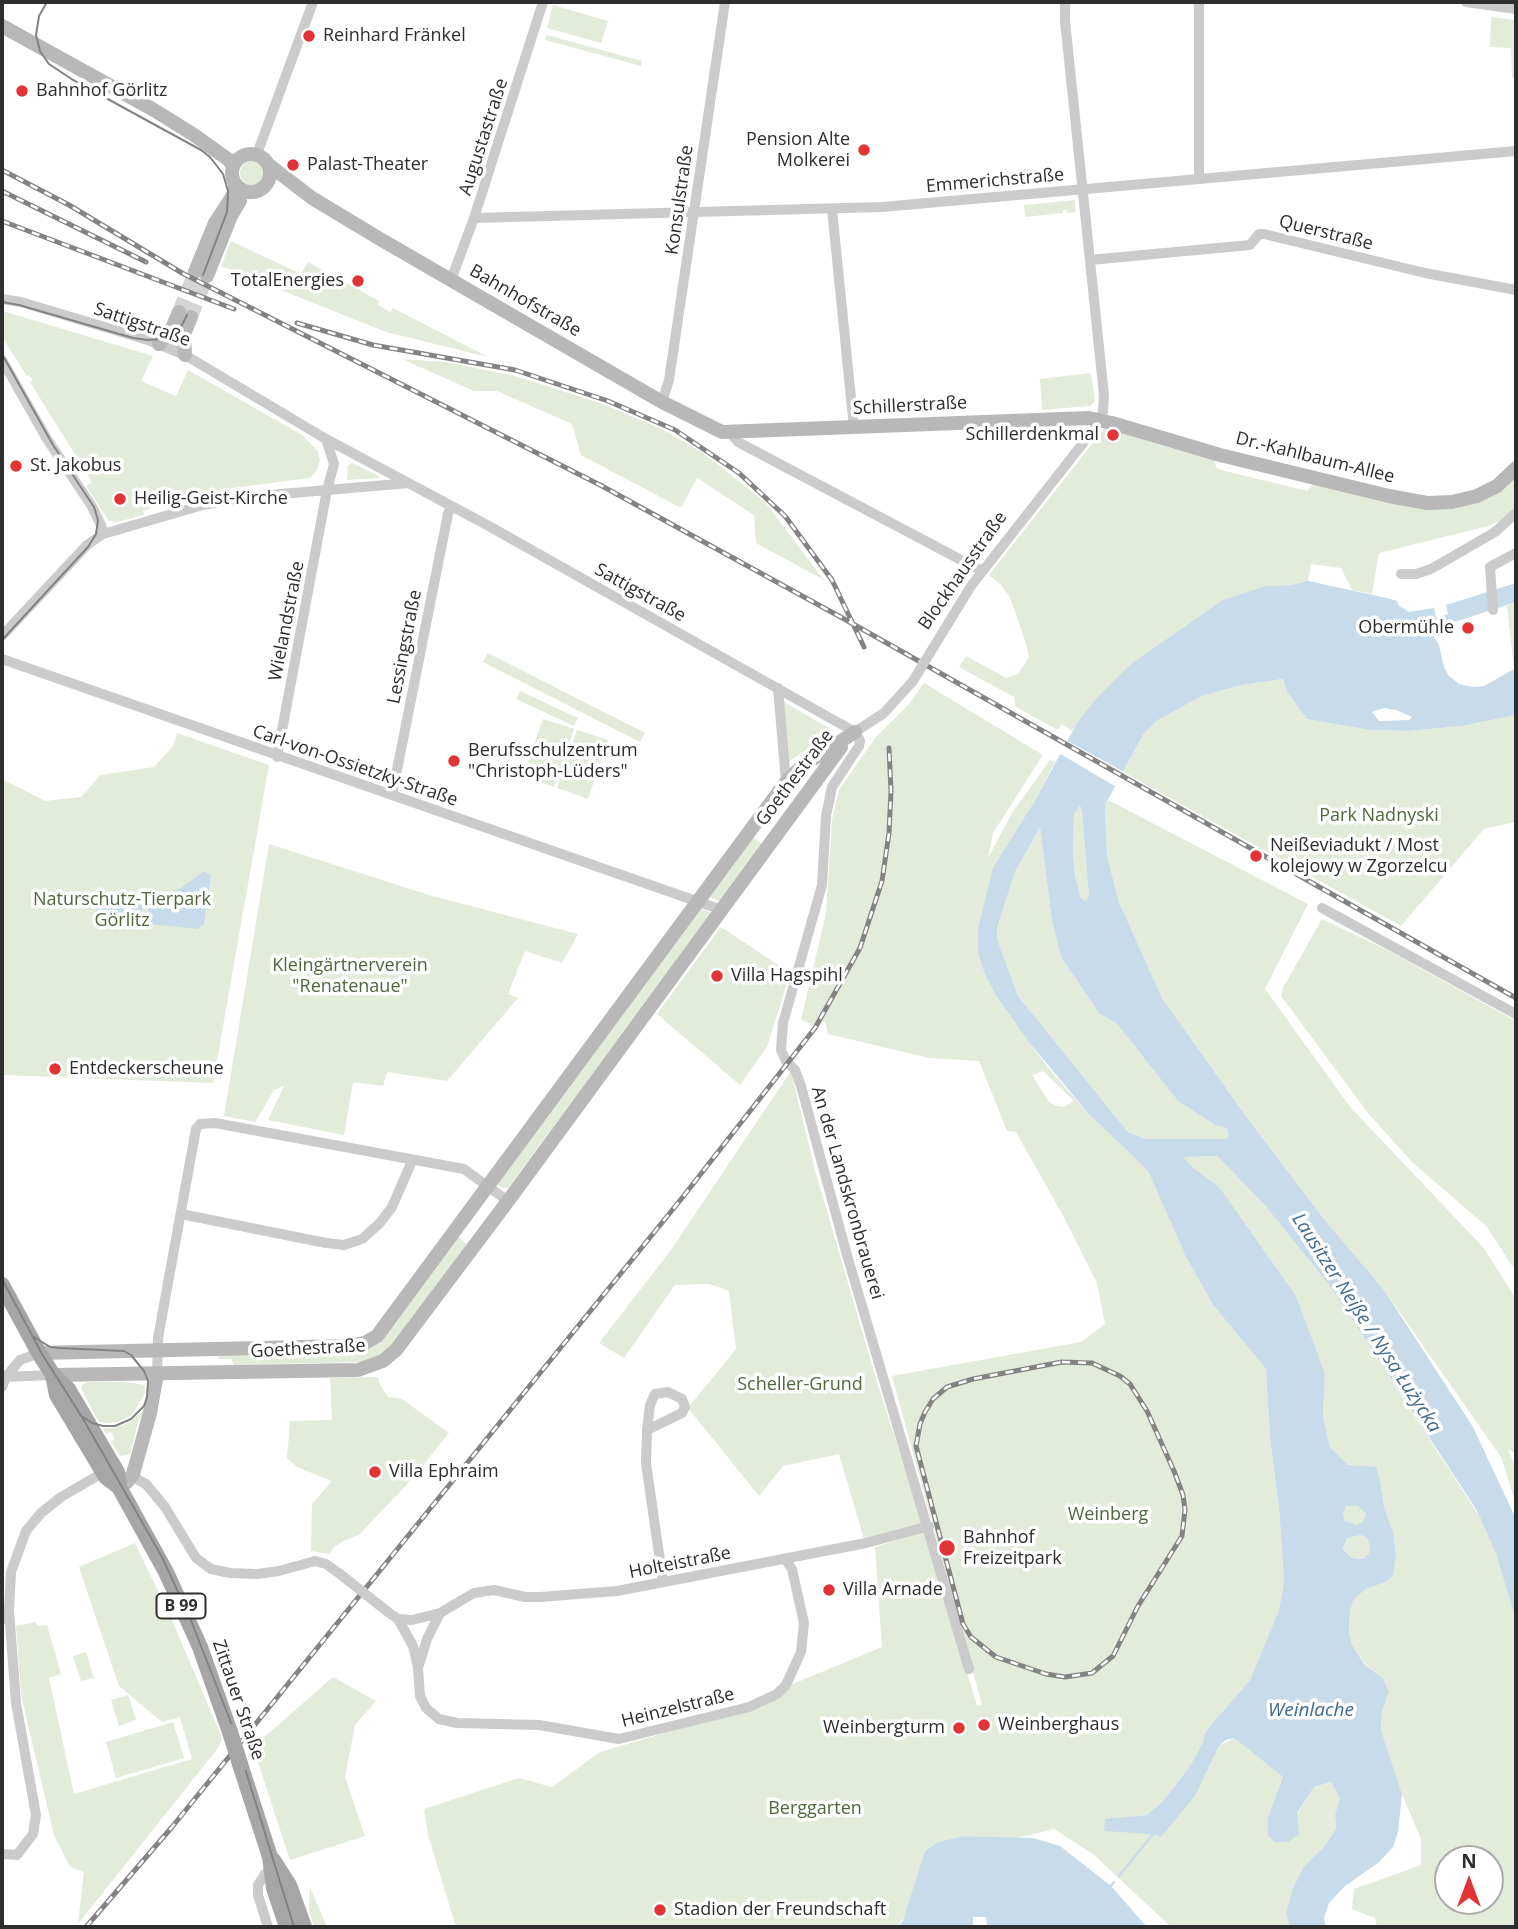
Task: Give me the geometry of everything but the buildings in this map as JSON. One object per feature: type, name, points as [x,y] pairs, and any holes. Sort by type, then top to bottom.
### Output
[{"type":"main road","name":"Zittauer Straße","points":[[2,1285],[39,1353],[53,1375],[71,1393],[117,1472],[125,1481],[200,1647],[273,1864],[274,1888],[287,1927]]},
{"type":"main road","name":"Zittauer Straße","points":[[53,1375],[57,1395],[104,1472],[125,1481]]},
{"type":"main road","name":"Zittauer Straße","points":[[273,1864],[289,1885],[303,1927]]},
{"type":"street","points":[[269,165],[270,177],[258,189],[242,198],[234,209],[201,274],[215,222],[235,192],[232,175],[245,159],[313,2]]},
{"type":"street","name":"Augustastraße","points":[[452,280],[543,2]]},
{"type":"street","name":"Konsulstraße","points":[[662,402],[669,380],[725,2]]},
{"type":"street","points":[[1065,2],[1104,395],[1100,420]]},
{"type":"street","points":[[1199,2],[1199,178]]},
{"type":"street","points":[[1466,2],[1516,9]]},
{"type":"street","name":"Bahnhofstraße","points":[[2,26],[155,110],[194,135],[245,159],[263,157],[269,165],[312,198],[662,402],[726,433],[747,447],[982,571]]},
{"type":"street","name":"Emmerichstraße","points":[[474,218],[882,207],[1516,151]]},
{"type":"street","name":"Bahnhofstraße","points":[[235,183],[244,190],[281,186],[312,198]]},
{"type":"street","points":[[832,209],[854,428]]},
{"type":"street","name":"Querstraße","points":[[1090,260],[1250,245],[1259,234],[1264,234],[1425,273],[1516,290]]},
{"type":"street","name":"Sattigstraße","points":[[2,299],[21,302],[159,344],[185,355],[326,439],[409,482],[778,688],[853,734]]},
{"type":"street","points":[[159,344],[185,315],[185,355]]},
{"type":"street","points":[[2,360],[47,439],[91,505],[103,534]]},
{"type":"street","name":"Schillerstraße","points":[[726,433],[1070,418],[1100,420]]},
{"type":"street","name":"Dr.-Kahlbaum-Allee","points":[[1100,420],[1220,455],[1427,503],[1457,502],[1477,496],[1497,485],[1516,468]]},
{"type":"street","name":"Blockhausstraße","points":[[853,734],[884,713],[913,681],[982,571],[1100,420]]},
{"type":"street","points":[[326,439],[334,464],[327,490]]},
{"type":"street","points":[[2,636],[87,545],[103,534],[203,505],[246,497],[409,482]]},
{"type":"street","name":"Wielandstraße","points":[[277,757],[327,490]]},
{"type":"street","name":"Lessingstraße","points":[[392,794],[451,506]]},
{"type":"street","points":[[1401,574],[1416,574],[1431,569],[1479,542],[1506,524],[1516,513]]},
{"type":"street","points":[[1493,610],[1490,567],[1516,553]]},
{"type":"street","name":"Carl-von-Ossietzky-Straße","points":[[2,659],[698,902]]},
{"type":"street","name":"Goethestraße","points":[[778,688],[786,782]]},
{"type":"street","name":"Goethestraße","points":[[39,1353],[348,1346],[365,1343],[377,1336],[786,782],[801,767],[853,734]]},
{"type":"street","name":"Goethestraße","points":[[53,1375],[358,1370],[378,1364],[396,1350],[722,910],[827,763],[853,734]]},
{"type":"street","name":"An der Landskronbrauerei","points":[[853,734],[860,743],[832,787],[826,816],[822,886],[783,1023],[781,1050],[786,1061],[795,1070],[801,1086],[850,1267],[969,1668]]},
{"type":"street","points":[[698,902],[722,910]]},
{"type":"street","points":[[1322,908],[1516,1014]]},
{"type":"street","points":[[125,1481],[150,1413],[157,1374],[158,1338],[196,1129],[200,1124],[211,1122],[464,1169],[508,1200]]},
{"type":"street","points":[[181,1214],[344,1245],[362,1239],[380,1223],[392,1208],[412,1161]]},
{"type":"street","points":[[3,1380],[20,1360],[39,1353]]},
{"type":"street","points":[[3,1380],[53,1375]]},
{"type":"street","points":[[647,1430],[646,1463],[663,1582]]},
{"type":"street","points":[[2,1854],[18,1855],[33,1834],[36,1815],[16,1703],[9,1610],[11,1572],[26,1531],[41,1513],[61,1497],[104,1472]]},
{"type":"street","name":"Heinzelstraße","points":[[125,1481],[146,1484],[165,1507],[195,1558],[211,1569],[257,1574],[315,1561],[326,1564],[340,1574],[398,1619],[414,1646],[420,1696],[426,1708],[439,1719],[457,1723],[539,1725],[619,1739],[749,1707],[771,1697],[786,1685],[801,1652],[804,1623],[792,1569],[785,1559]]},
{"type":"street","name":"Holteistraße","points":[[398,1619],[412,1620],[440,1613],[474,1593],[494,1590],[525,1597],[540,1597],[617,1591],[866,1543],[929,1526]]},
{"type":"street","points":[[2,1620],[9,1610]]},
{"type":"street","points":[[418,1668],[427,1639],[440,1613]]},
{"type":"street","points":[[268,1927],[258,1895],[258,1885],[273,1864]]},
{"type":"green space","points":[[553,5],[608,21],[601,43],[547,28]]},
{"type":"green space","points":[[1491,17],[1516,20],[1516,77],[1512,78],[1511,48],[1490,47]]},
{"type":"green space","points":[[547,35],[642,61],[641,66],[545,40]]},
{"type":"green space","points":[[252,161],[261,164],[264,173],[261,182],[252,185],[243,182],[240,173],[243,164]]},
{"type":"green space","points":[[1075,200],[1076,212],[1067,213],[1067,210],[1063,210],[1063,213],[1025,217],[1024,205]]},
{"type":"green space","points":[[231,241],[301,274],[308,262],[379,301],[378,305],[390,312],[393,308],[488,357],[386,332],[221,266]]},
{"type":"green space","points":[[2,313],[153,356],[141,381],[176,396],[188,370],[302,435],[318,451],[320,460],[317,470],[310,478],[217,490],[151,508],[143,511],[144,515],[117,522],[109,521],[86,486],[92,482],[30,382],[33,380],[27,376],[2,337]]},
{"type":"green space","points":[[402,359],[446,362],[515,376],[600,403],[662,429],[703,453],[765,502],[824,580],[756,543],[754,515],[697,478],[681,508],[581,455],[572,424],[497,391],[474,391]]},
{"type":"green space","points":[[1091,373],[1095,401],[1090,406],[1042,410],[1040,379]]},
{"type":"green space","points":[[1106,426],[1163,446],[1214,459],[1216,467],[1221,470],[1307,491],[1315,482],[1430,507],[1516,476],[1516,509],[1504,519],[1488,526],[1379,553],[1372,594],[1352,590],[1341,568],[1311,564],[1308,581],[1266,586],[1131,664],[1072,731],[1062,724],[1058,730],[1016,707],[1014,697],[959,667],[966,656],[1006,678],[1018,674],[1029,657],[1010,597],[989,575]]},
{"type":"green space","points":[[352,463],[379,478],[347,480],[348,466]]},
{"type":"green space","points":[[1516,602],[1516,668],[1514,669],[1507,606]]},
{"type":"green space","points":[[488,653],[645,733],[640,742],[483,662]]},
{"type":"green space","name":"Park Nadnyski","points":[[1283,679],[1287,692],[1307,719],[1370,730],[1408,731],[1462,726],[1516,715],[1516,822],[1484,829],[1401,926],[1123,772],[1144,733],[1158,720],[1202,696],[1242,685]]},
{"type":"green space","points":[[924,683],[1043,755],[993,833],[988,858],[1012,813],[1050,760],[1055,762],[1033,804],[978,953],[984,972],[995,994],[1055,1076],[1088,1113],[1148,1171],[1186,1257],[1213,1305],[1266,1369],[1284,1581],[1279,1610],[1250,1680],[1206,1731],[1190,1766],[1163,1801],[1147,1815],[1120,1818],[1153,1834],[1195,1796],[1219,1746],[1234,1738],[1283,1777],[1268,1817],[1298,1835],[1297,1814],[1314,1787],[1331,1782],[1340,1798],[1335,1815],[1336,1829],[1323,1848],[1304,1866],[1293,1888],[1286,1913],[1290,1927],[1171,1927],[1094,1855],[1054,1829],[1018,1838],[964,1836],[897,1927],[456,1927],[428,1835],[424,1809],[519,1778],[552,1787],[600,1752],[764,1704],[788,1686],[882,1647],[875,1547],[925,1531],[977,1706],[982,1705],[892,1376],[1081,1342],[1105,1324],[1097,1283],[1016,1132],[1007,1131],[979,1061],[929,1058],[828,1034],[825,1021],[817,1026],[801,1020],[826,913],[832,820],[839,790],[875,738],[909,704]],"holes":[[[1043,1071],[1073,1100],[1065,1107],[1056,1106],[1048,1101],[1032,1075]]]},
{"type":"green space","points":[[520,691],[578,718],[574,726],[516,699]]},
{"type":"green space","points":[[784,702],[834,731],[788,762]]},
{"type":"green space","points":[[543,719],[574,729],[554,787],[523,776]]},
{"type":"green space","points":[[577,730],[608,740],[588,799],[557,788]]},
{"type":"green space","name":"Naturschutz-Tierpark Görlitz","points":[[177,733],[269,765],[213,1083],[2,1075],[2,779],[45,801],[81,797],[101,775],[154,767],[173,746]]},
{"type":"green space","points":[[1108,800],[1308,904],[1265,989],[1351,1108],[1483,1247],[1516,1299],[1516,1454],[1508,1449],[1516,1468],[1516,1504],[1501,1457],[1384,1290],[1324,1219],[1248,1119],[1162,998],[1119,902],[1107,856],[1105,805]]},
{"type":"green space","points":[[1080,806],[1090,896],[1086,901],[1081,898],[1075,876],[1073,853],[1074,814]]},
{"type":"green space","points":[[1040,826],[1052,921],[1061,957],[1099,1013],[1117,1024],[1178,1101],[1215,1125],[1227,1129],[1227,1139],[1145,1139],[1128,1132],[1018,996],[997,939],[997,928],[1015,872]]},
{"type":"green space","points":[[751,836],[762,844],[720,901],[707,896]]},
{"type":"green space","name":"Kleingärtnerverein \"Renatenaue\"","points":[[269,844],[432,896],[578,934],[562,963],[525,951],[508,994],[518,998],[447,1081],[387,1072],[383,1086],[353,1082],[344,1135],[268,1120],[284,1086],[274,1090],[255,1122],[224,1116]]},
{"type":"green space","points":[[698,908],[712,913],[508,1188],[502,1188],[496,1183]]},
{"type":"green space","points":[[1322,919],[1387,950],[1516,1021],[1516,1272],[1487,1227],[1412,1162],[1368,1113],[1281,996]]},
{"type":"green space","points":[[721,927],[790,973],[767,1047],[740,1085],[657,1014]]},
{"type":"green space","name":"Scheller-Grund","points":[[791,1071],[815,1170],[877,1382],[923,1524],[864,1539],[839,1454],[783,1466],[759,1496],[688,1408],[736,1349],[729,1291],[709,1284],[675,1285],[624,1358],[599,1343],[671,1250]]},
{"type":"green space","points":[[1217,1156],[1263,1203],[1330,1286],[1478,1514],[1496,1554],[1516,1620],[1516,1927],[1377,1927],[1375,1918],[1352,1909],[1354,1889],[1421,1865],[1421,1839],[1402,1794],[1381,1730],[1382,1712],[1389,1690],[1383,1678],[1366,1665],[1352,1645],[1349,1632],[1350,1610],[1354,1599],[1366,1589],[1386,1582],[1393,1532],[1384,1507],[1380,1480],[1348,1465],[1330,1447],[1323,1417],[1325,1374],[1193,1168],[1182,1157]]},
{"type":"green space","points":[[455,1235],[467,1244],[391,1347],[380,1356],[361,1362],[233,1365],[232,1359],[219,1359],[219,1353],[369,1347]]},
{"type":"green space","points":[[378,1377],[388,1397],[402,1399],[449,1433],[412,1479],[359,1535],[343,1541],[333,1548],[330,1554],[311,1551],[312,1504],[332,1481],[297,1467],[287,1458],[290,1421],[332,1420],[330,1378]]},
{"type":"green space","points":[[87,1382],[145,1385],[145,1393],[132,1415],[118,1422],[99,1422],[81,1389]]},
{"type":"green space","points":[[149,1397],[138,1422],[130,1454],[120,1456],[111,1441],[115,1439],[111,1432],[106,1434],[103,1428],[115,1428],[130,1422],[143,1410]]},
{"type":"green space","points":[[1358,1505],[1366,1514],[1357,1526],[1345,1521],[1343,1514],[1346,1506]]},
{"type":"green space","points":[[1361,1535],[1367,1538],[1369,1553],[1363,1559],[1352,1558],[1343,1548],[1347,1538]]},
{"type":"green space","points":[[135,1543],[172,1620],[222,1738],[218,1748],[78,1924],[84,1872],[70,1867],[54,1835],[21,1695],[16,1626],[36,1622],[37,1626],[47,1625],[61,1674],[49,1678],[74,1794],[192,1759],[180,1717],[162,1722],[119,1686],[79,1567]]},
{"type":"green space","points":[[86,1652],[94,1678],[81,1681],[73,1656]]},
{"type":"green space","points":[[333,1677],[376,1701],[355,1725],[345,1777],[365,1836],[290,1860],[253,1747]]},
{"type":"green space","points":[[128,1695],[136,1720],[119,1726],[111,1700]]},
{"type":"green space","points":[[173,1722],[184,1758],[116,1778],[106,1742]]},
{"type":"green space","points":[[310,1887],[327,1927],[314,1927],[309,1911]]},
{"type":"water","points":[[1308,581],[1387,598],[1397,601],[1398,605],[1409,612],[1434,608],[1436,618],[1448,614],[1446,605],[1516,583],[1516,602],[1430,630],[1439,645],[1444,667],[1449,676],[1459,684],[1484,686],[1516,668],[1516,715],[1462,726],[1408,731],[1370,730],[1307,719],[1287,692],[1283,679],[1242,685],[1202,696],[1158,720],[1144,733],[1105,805],[1107,856],[1119,902],[1162,998],[1248,1119],[1324,1219],[1384,1290],[1473,1427],[1516,1519],[1516,1620],[1496,1554],[1476,1509],[1330,1286],[1263,1203],[1217,1156],[1183,1157],[1219,1187],[1296,1296],[1325,1374],[1323,1417],[1330,1447],[1348,1465],[1376,1467],[1384,1507],[1393,1532],[1396,1556],[1393,1575],[1386,1582],[1366,1589],[1354,1599],[1350,1610],[1349,1632],[1352,1645],[1365,1665],[1383,1678],[1389,1691],[1382,1712],[1381,1730],[1402,1794],[1398,1832],[1393,1847],[1378,1863],[1345,1886],[1329,1903],[1324,1918],[1326,1927],[1290,1927],[1286,1913],[1293,1888],[1304,1866],[1323,1848],[1336,1829],[1335,1815],[1340,1798],[1331,1782],[1314,1787],[1297,1813],[1299,1835],[1288,1842],[1274,1842],[1268,1835],[1268,1817],[1283,1777],[1234,1738],[1219,1746],[1195,1796],[1161,1837],[1153,1834],[1104,1831],[1105,1819],[1147,1815],[1163,1801],[1190,1766],[1206,1731],[1250,1680],[1279,1610],[1284,1581],[1266,1369],[1213,1305],[1186,1257],[1148,1171],[1088,1113],[1028,1041],[995,994],[978,953],[978,929],[993,868],[1033,804],[1077,723],[1096,699],[1131,664],[1223,600],[1266,586]],"holes":[[[1384,708],[1412,717],[1409,720],[1379,721],[1372,712]],[[1080,806],[1089,896],[1086,901],[1081,898],[1075,876],[1074,814]],[[1040,827],[1052,921],[1061,957],[1099,1013],[1117,1024],[1178,1101],[1215,1125],[1227,1129],[1227,1139],[1145,1139],[1128,1132],[1018,996],[997,939],[997,928],[1015,872]],[[1346,1506],[1358,1506],[1366,1514],[1363,1521],[1357,1525],[1345,1521],[1343,1514]],[[1361,1535],[1367,1538],[1370,1546],[1369,1553],[1363,1559],[1352,1558],[1343,1549],[1347,1538]]]},
{"type":"water","points":[[204,871],[211,875],[204,924],[197,929],[149,924],[147,897],[180,889]]},
{"type":"water","points":[[117,900],[128,905],[142,905],[143,925],[111,926],[94,923],[97,901]]},
{"type":"water","points":[[964,1836],[1033,1838],[1060,1846],[1111,1886],[1147,1927],[987,1927],[986,1917],[973,1917],[973,1927],[897,1927],[903,1921],[925,1851],[939,1842]]},
{"type":"pier","points":[[1064,739],[1126,773],[1118,788],[1057,752]]},
{"type":"waterway","points":[[1119,1876],[1153,1834]]},
{"type":"waterway","points":[[1111,1886],[1114,1882]]},
{"type":"tunnel","points":[[179,312],[195,272]]},
{"type":"tunnel","points":[[191,317],[207,276]]},
{"type":"tram line","points":[[47,2],[39,16],[36,35],[40,51],[49,64],[73,80],[201,150],[223,174],[228,191],[227,212],[203,275]]},
{"type":"tram line","points":[[2,302],[148,340],[174,333],[187,315]]},
{"type":"tram line","points":[[2,354],[53,445],[94,507],[98,520],[96,534],[88,547],[2,640]]},
{"type":"tram line","points":[[2,1279],[42,1354],[82,1417],[162,1557],[190,1618],[230,1720],[294,1927]]},
{"type":"tram line","points":[[34,1337],[50,1347],[124,1351],[131,1355],[144,1371],[148,1381],[147,1397],[144,1406],[131,1419],[115,1426],[103,1426],[80,1415]]},
{"type":"railway","points":[[2,170],[69,205],[182,273],[602,486],[846,620],[1516,998]]},
{"type":"railway","points":[[2,191],[146,262]]},
{"type":"railway","points":[[2,221],[234,309]]},
{"type":"railway","points":[[297,323],[373,345],[515,370],[608,401],[675,430],[739,473],[785,516],[832,580],[864,647]]},
{"type":"railway","points":[[86,1927],[172,1827],[682,1198],[815,1028],[860,948],[882,881],[889,833],[889,748]]},
{"type":"railway","points":[[1062,1362],[1092,1363],[1120,1376],[1130,1384],[1147,1411],[1174,1471],[1183,1495],[1185,1510],[1182,1536],[1138,1606],[1113,1656],[1092,1673],[1065,1677],[1046,1674],[996,1657],[971,1637],[963,1624],[916,1446],[925,1412],[933,1399],[947,1387],[973,1379],[1062,1362]]},
{"type":"place","name":"Reinhard Fränkel","points":[[309,36]]},
{"type":"place","name":"Bahnhof Görlitz","points":[[22,91]]},
{"type":"place","name":"Pension Alte Molkerei","points":[[864,150]]},
{"type":"place","name":"Palast-Theater","points":[[293,165]]},
{"type":"place","name":"TotalEnergies","points":[[358,281]]},
{"type":"place","name":"Schillerdenkmal","points":[[1113,435]]},
{"type":"place","name":"St. Jakobus","points":[[16,466]]},
{"type":"place","name":"Heilig-Geist-Kirche","points":[[120,499]]},
{"type":"place","name":"Obermühle","points":[[1468,628]]},
{"type":"place","name":"Berufsschulzentrum \"Christoph-Lüders\"","points":[[454,761]]},
{"type":"place","name":"Neißeviadukt / Most kolejowy w Zgorzelcu","points":[[1256,856]]},
{"type":"place","name":"Villa Hagspihl","points":[[717,976]]},
{"type":"place","name":"Entdeckerscheune","points":[[55,1069]]},
{"type":"place","name":"Villa Ephraim","points":[[375,1472]]},
{"type":"place","name":"Bahnhof Freizeitpark","points":[[947,1548]]},
{"type":"place","name":"Villa Arnade","points":[[829,1590]]},
{"type":"place","name":"Weinberghaus","points":[[984,1725]]},
{"type":"place","name":"Weinbergturm","points":[[959,1728]]},
{"type":"place","name":"Stadion der Freundschaft","points":[[660,1910]]},
{"type":"water label","name":"Lausitzer Neiße / Nysa Łużycka","points":[[1366,1323]]},
{"type":"water label","name":"Weinlache","points":[[1311,1711]]},
{"type":"park label","name":"Weinberg","points":[[1108,1515]]},
{"type":"park label","name":"Berggarten","points":[[815,1809]]}]
